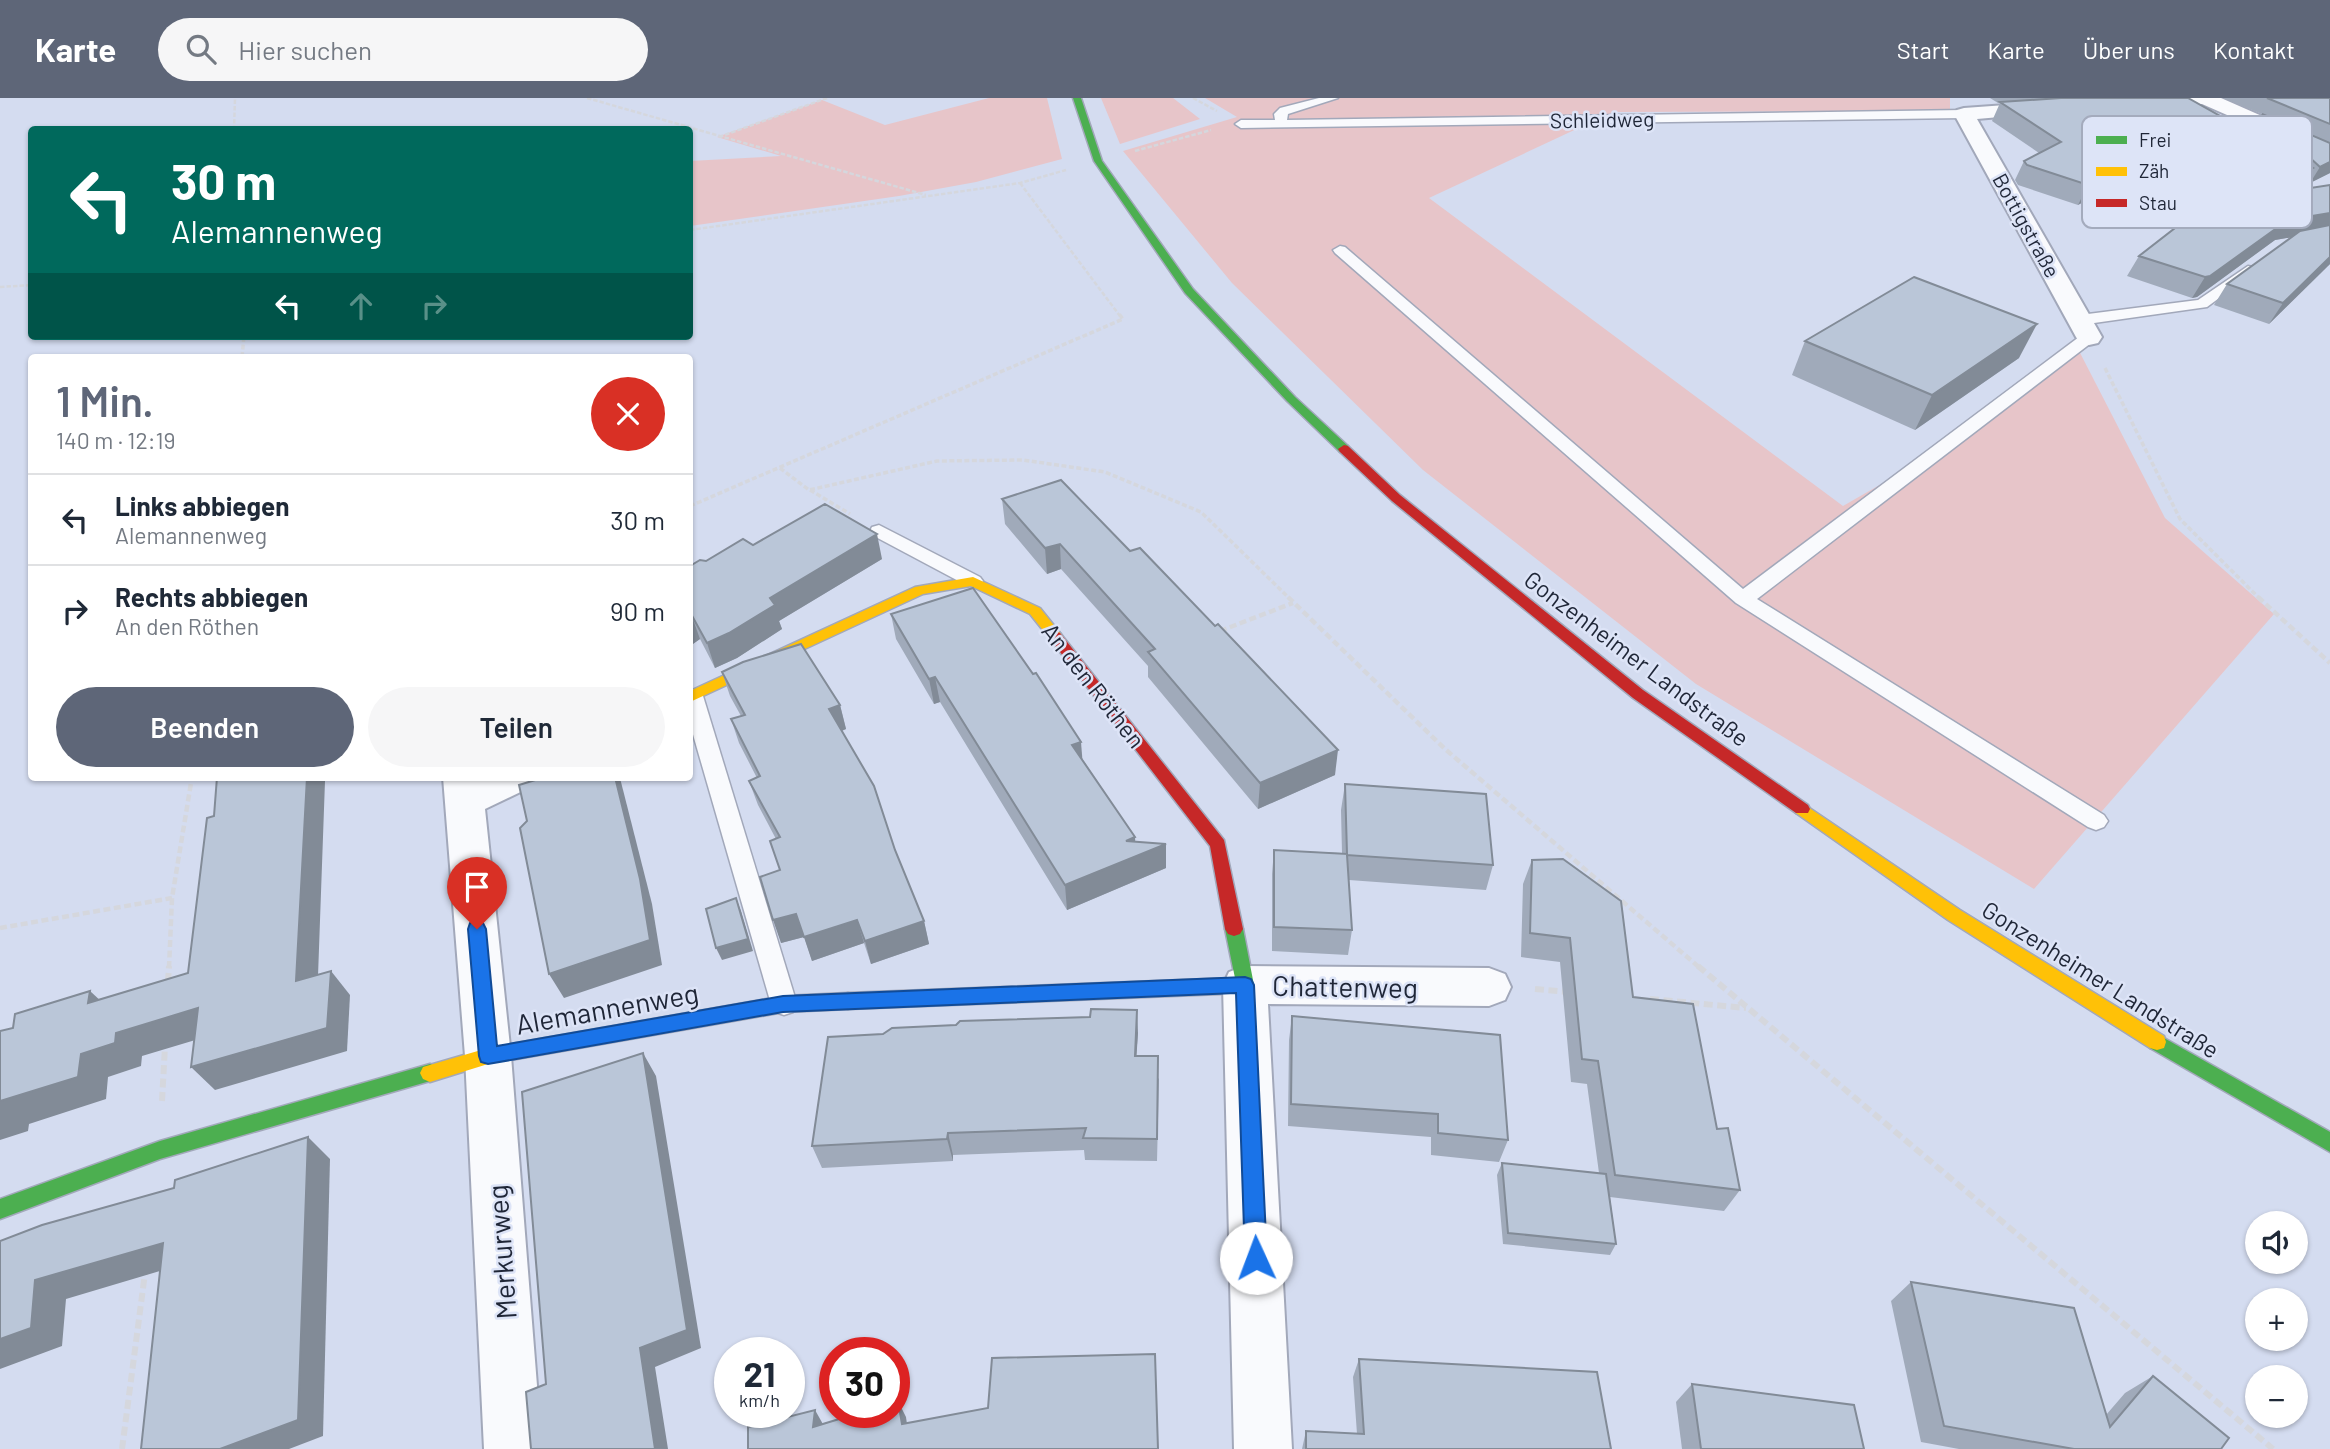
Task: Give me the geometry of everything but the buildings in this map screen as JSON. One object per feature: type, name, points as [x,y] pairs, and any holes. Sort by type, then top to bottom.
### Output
[{"type":"street","name":"Gonzenheimer Landstraße","points":[[1077,98],[1098,160],[1189,291],[1291,399],[1396,498],[1637,694],[1954,915],[2197,1067],[2330,1143]]},
{"type":"street","points":[[2122,103],[2204,98],[2244,116]]},
{"type":"street","points":[[1964,114],[2070,107]]},
{"type":"street","name":"Bottigstraße","points":[[1964,114],[2085,329]]},
{"type":"street","points":[[2312,146],[2330,154]]},
{"type":"street","points":[[693,695],[920,590],[973,581]]},
{"type":"street","name":"An den Röthen","points":[[973,581],[1035,611],[1092,680],[1218,844],[1245,985]]},
{"type":"street","points":[[488,1056],[464,789],[499,781]]},
{"type":"street","name":"Chattenweg","points":[[1264,1449],[1245,985],[1489,987]]},
{"type":"street","name":"Alemannenweg","points":[[0,1209],[160,1150],[488,1056],[783,1004],[1245,985]]},
{"type":"street","name":"Merkurweg","points":[[488,1056],[513,1449]]},
{"type":"lane","points":[[1281,122],[1280,114],[1283,111],[1332,98]]},
{"type":"lane","name":"Schleidweg","points":[[1241,124],[1964,114]]},
{"type":"lane","points":[[1340,250],[1743,599],[2096,821]]},
{"type":"lane","points":[[1743,599],[2085,329],[2202,304],[2262,260]]},
{"type":"lane","points":[[879,531],[973,581]]},
{"type":"lane","points":[[693,703],[783,1004]]},
{"type":"path","points":[[234,126],[235,98]]},
{"type":"path","points":[[587,98],[680,126]]},
{"type":"path","points":[[717,137],[827,98]]},
{"type":"path","points":[[1193,98],[1241,124]]},
{"type":"path","points":[[693,230],[1020,183],[1098,160],[1241,124]]},
{"type":"path","points":[[693,130],[929,196]]},
{"type":"path","points":[[693,505],[1123,319],[1020,183]]},
{"type":"path","points":[[0,287],[28,285]]},
{"type":"path","points":[[2085,329],[2180,519],[2281,620],[2330,663]]},
{"type":"path","points":[[809,490],[937,461],[1023,460],[1105,472],[1201,512],[1445,749],[1747,1008],[2273,1449]]},
{"type":"path","points":[[780,468],[809,490],[879,531]]},
{"type":"path","points":[[1217,632],[1293,603]]},
{"type":"path","points":[[0,928],[172,898],[191,781]]},
{"type":"path","points":[[1489,987],[1570,992]]},
{"type":"path","points":[[1638,998],[1747,1008]]},
{"type":"shaded area","points":[[989,98],[1047,98],[1062,159],[976,182],[899,196],[693,226],[693,161],[781,156],[717,137],[822,100],[885,125]]},
{"type":"shaded area","points":[[1101,98],[1173,98],[1200,119],[1120,144]]},
{"type":"shaded area","points":[[1205,98],[1950,98],[1950,111],[1613,112],[1429,198],[1843,506],[1930,456],[2077,347],[2165,518],[2274,614],[2034,889],[1696,684],[1423,470],[1232,283],[1123,151],[1237,117]]},
{"type":"traffic: fast","points":[[1077,98],[1098,161],[1189,291],[1291,399],[1344,449]]},
{"type":"traffic: fast","points":[[848,1001],[1245,985],[1234,929]]},
{"type":"traffic: fast","points":[[2157,1042],[2330,1143]]},
{"type":"traffic: fast","points":[[0,1209],[160,1150],[430,1073]]},
{"type":"traffic: slow","points":[[693,696],[920,590],[973,581],[1035,611],[1055,636]]},
{"type":"traffic: slow","points":[[1802,809],[1954,915],[2157,1042]]},
{"type":"traffic: slow","points":[[430,1073],[488,1056],[784,1004],[848,1001]]},
{"type":"traffic: jam","points":[[1344,449],[1396,498],[1638,694],[1802,809]]},
{"type":"traffic: jam","points":[[1055,636],[1218,844],[1234,929]]},
{"type":"route","points":[[477,929],[488,1056],[783,1004],[1245,985],[1256,1258]]}]
